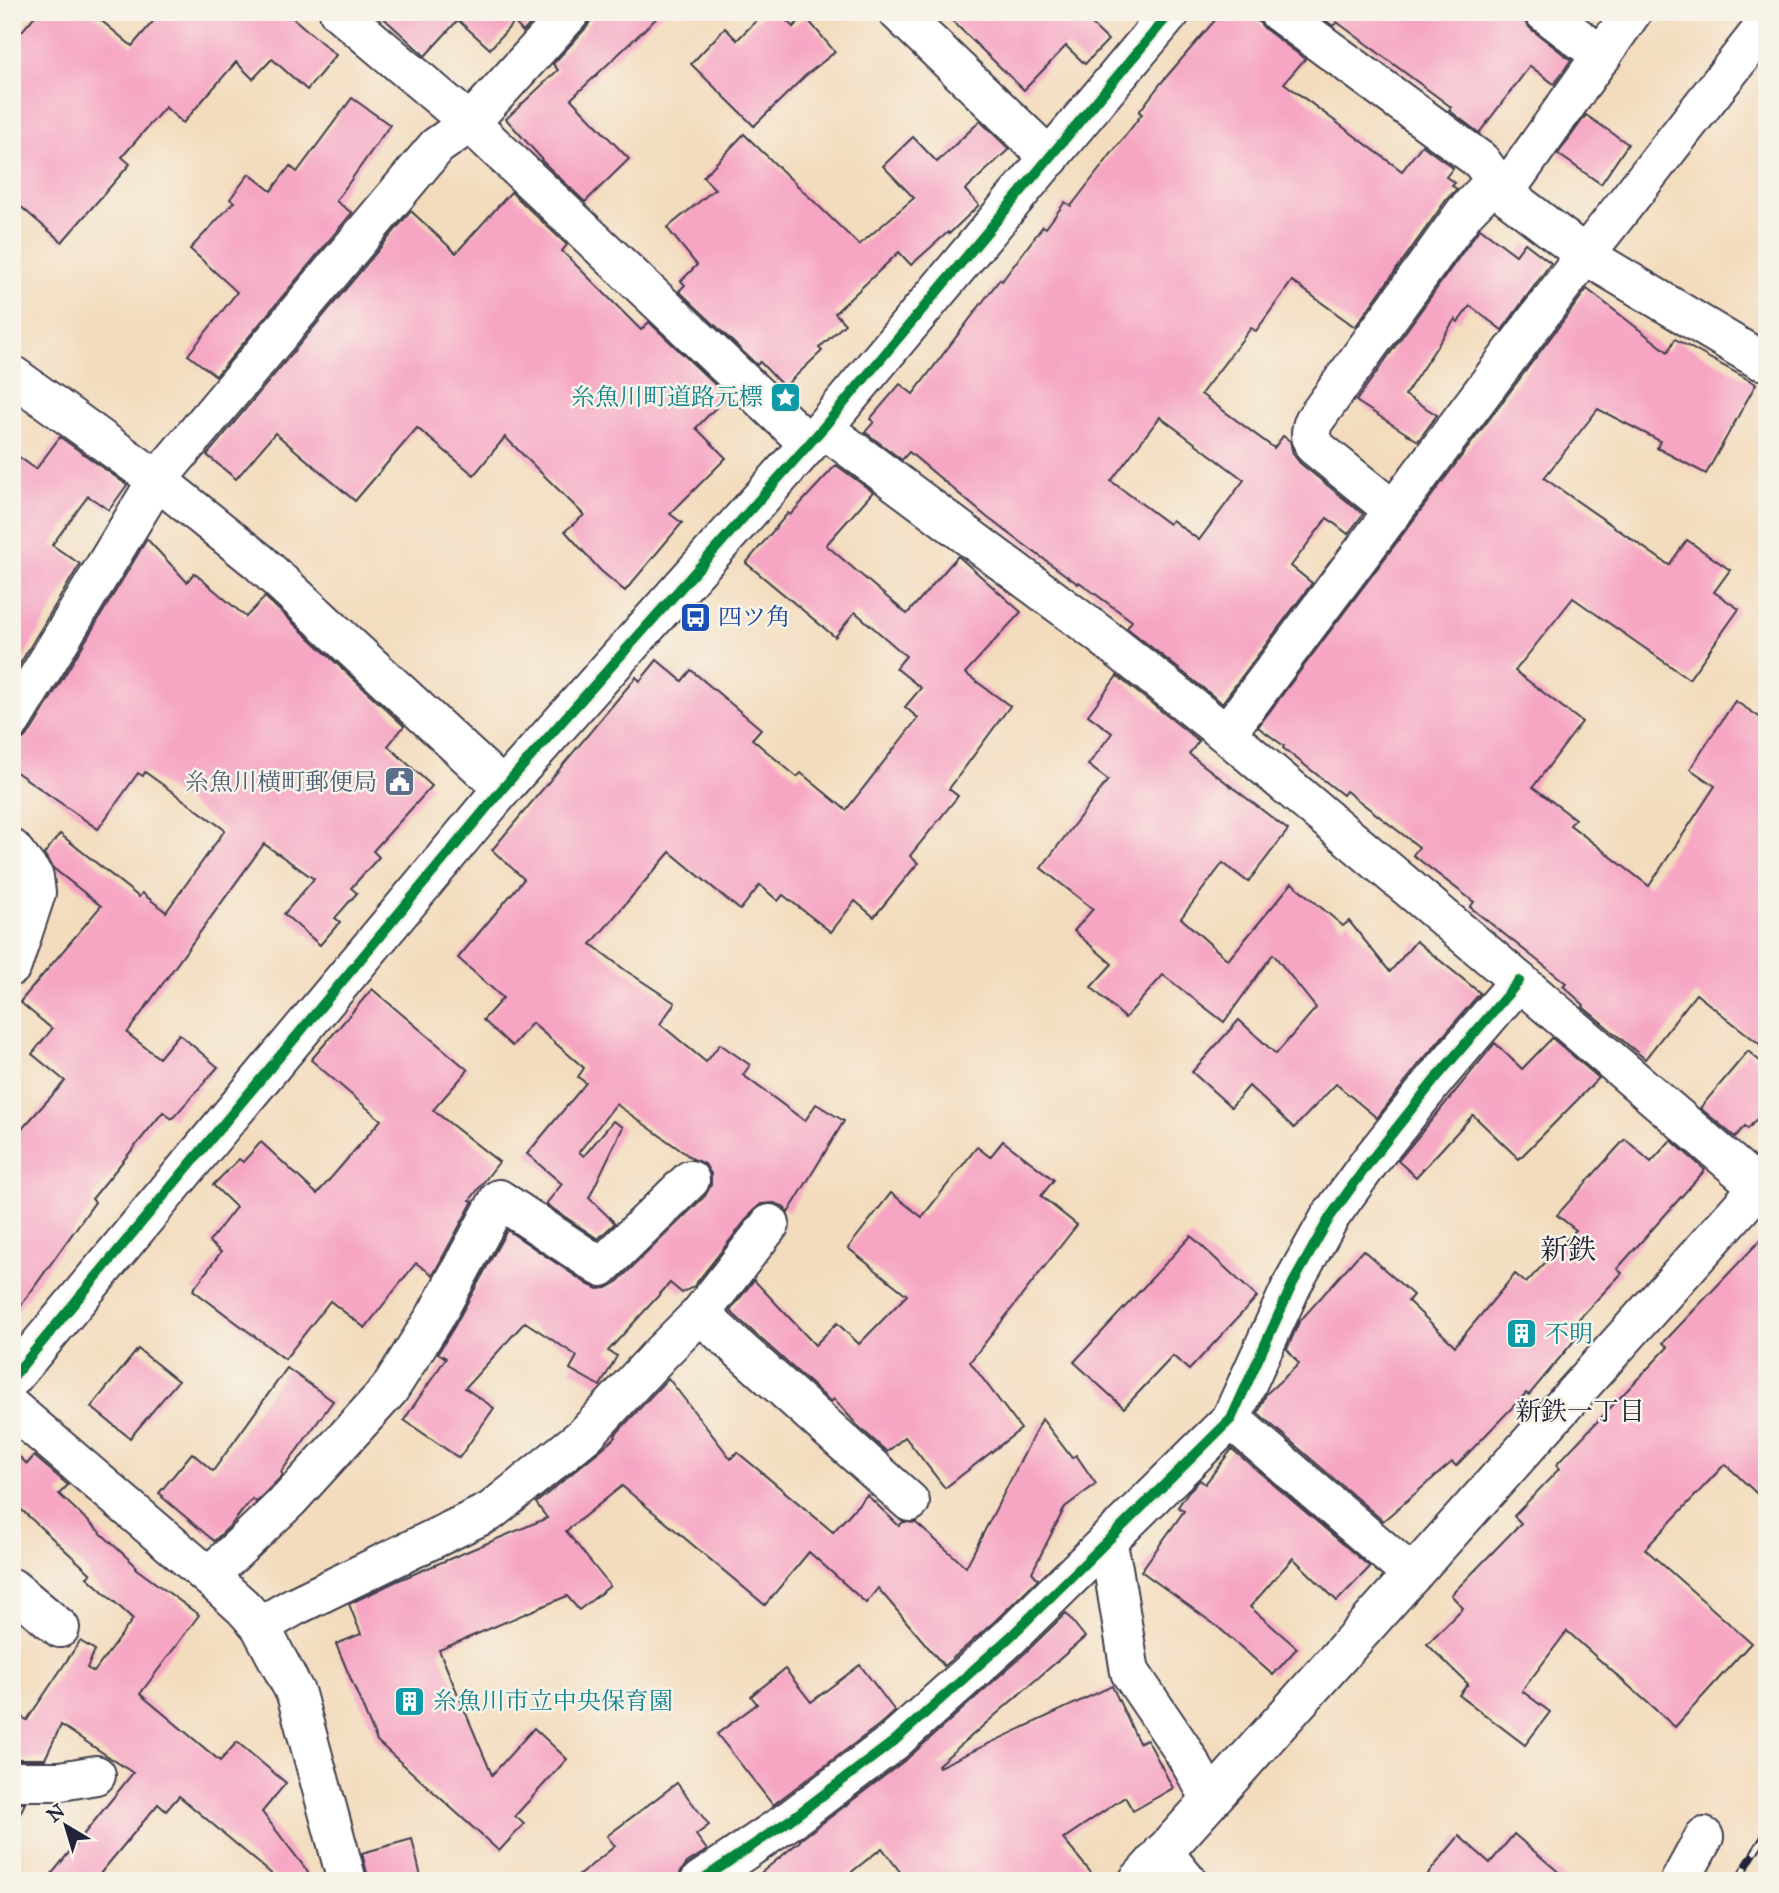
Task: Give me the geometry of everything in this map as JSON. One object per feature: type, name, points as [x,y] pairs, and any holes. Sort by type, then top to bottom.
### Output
[{"type":"street","points":[[340,12],[470,122],[816,436],[1098,633],[1226,734],[1764,1186],[1211,1799],[1175,1866],[1138,1881]]},
{"type":"street","points":[[12,720],[157,480],[437,146],[470,122],[570,12]]},
{"type":"street","points":[[898,12],[1050,158]]},
{"type":"street","points":[[12,1378],[503,788],[816,436],[1171,12]]},
{"type":"street","points":[[1278,12],[1481,161],[1499,187],[1585,256],[1767,361]]},
{"type":"street","points":[[1544,12],[1602,56]]},
{"type":"street","points":[[1392,510],[1314,446],[1311,437],[1314,421],[1465,212],[1499,187],[1602,56],[1632,12]]},
{"type":"street","points":[[1226,734],[1585,256],[1767,23]]},
{"type":"street","points":[[12,375],[157,480],[258,561],[503,788]]},
{"type":"street","points":[[12,849],[34,877],[36,894],[12,966]]},
{"type":"street","points":[[700,1881],[790,1820],[893,1742],[1010,1637],[1231,1419],[1293,1283],[1330,1217],[1437,1077],[1519,981]]},
{"type":"street","points":[[209,1576],[289,1500],[389,1390],[435,1317],[499,1199],[601,1267],[690,1180]]},
{"type":"street","points":[[260,1626],[295,1606],[491,1511],[585,1435],[700,1314],[769,1224]]},
{"type":"street","points":[[700,1314],[910,1502]]},
{"type":"street","points":[[12,1408],[209,1576],[260,1626],[296,1695],[347,1881]]},
{"type":"street","points":[[1231,1419],[1412,1575]]},
{"type":"street","points":[[1107,1542],[1130,1672],[1182,1749],[1211,1799]]},
{"type":"street","points":[[14,1592],[60,1628]]},
{"type":"street","points":[[12,1781],[61,1781],[96,1775]]},
{"type":"street","points":[[1680,1881],[1704,1838]]},
{"type":"building","points":[[38,12],[91,12],[132,46],[161,12],[286,12],[336,55],[307,90],[272,59],[253,79],[236,62],[183,123],[165,107],[122,157],[130,164],[62,242],[12,199],[12,43]]},
{"type":"building","points":[[377,12],[541,12],[523,32],[514,22],[490,49],[458,20],[425,56]]},
{"type":"building","points":[[592,12],[663,12],[571,99],[629,159],[585,202],[541,160],[506,119],[558,70],[553,64],[587,27]]},
{"type":"building","points":[[765,12],[778,12],[793,27],[805,16],[835,52],[805,76],[754,126],[691,64],[725,28],[737,40]]},
{"type":"building","points":[[943,12],[1098,12],[1089,22],[1108,40],[1085,64],[1066,46],[1024,90]]},
{"type":"building","points":[[1222,12],[1257,12],[1258,21],[1265,29],[1305,59],[1284,83],[1402,171],[1422,145],[1453,168],[1446,177],[1455,183],[1452,186],[1457,189],[1355,327],[1292,281],[1256,331],[1251,328],[1201,394],[1274,448],[1283,436],[1290,441],[1293,454],[1300,463],[1363,514],[1348,534],[1327,518],[1291,566],[1312,583],[1222,703],[1127,628],[1132,621],[988,518],[909,452],[902,460],[865,432],[874,422],[870,419],[900,384],[913,394],[1043,226],[1046,228],[1065,202],[1071,206],[1142,114],[1139,112]],"holes":[[[1160,417],[1244,480],[1199,540],[1172,520],[1169,524],[1111,481]]]},
{"type":"building","points":[[1315,12],[1523,12],[1524,21],[1531,29],[1571,60],[1554,84],[1530,66],[1479,133],[1449,110],[1451,107],[1337,22],[1333,26]]},
{"type":"building","points":[[352,98],[390,125],[336,201],[352,213],[216,376],[188,355],[237,292],[190,249],[234,202],[230,199],[249,174],[271,191],[290,166],[297,172]]},
{"type":"building","points":[[1586,115],[1628,144],[1601,184],[1558,154]]},
{"type":"building","points":[[980,121],[1009,149],[965,190],[979,205],[911,265],[899,252],[835,313],[845,324],[819,348],[822,351],[784,387],[760,362],[757,365],[679,291],[685,285],[681,281],[697,265],[667,228],[715,189],[703,177],[744,134],[859,245],[914,198],[883,166],[913,137],[937,162]]},
{"type":"building","points":[[511,192],[567,245],[562,251],[641,330],[649,322],[727,396],[696,428],[726,458],[670,514],[682,523],[625,591],[600,570],[565,531],[584,515],[505,437],[474,475],[417,428],[355,501],[275,433],[236,479],[207,455],[411,211],[456,253]]},
{"type":"building","points":[[1480,228],[1516,255],[1525,243],[1551,263],[1502,330],[1470,306],[1458,322],[1455,319],[1405,395],[1437,415],[1418,441],[1356,401]]},
{"type":"building","points":[[1587,289],[1668,352],[1675,339],[1756,384],[1706,474],[1657,448],[1660,441],[1598,409],[1544,478],[1669,565],[1687,540],[1730,570],[1714,592],[1739,609],[1689,679],[1573,598],[1515,671],[1582,722],[1533,787],[1575,819],[1570,825],[1649,886],[1715,786],[1690,769],[1735,701],[1767,722],[1767,1050],[1696,994],[1645,1059],[1583,1007],[1584,1005],[1563,986],[1566,983],[1470,907],[1474,902],[1413,855],[1419,847],[1346,791],[1343,795],[1258,727]]},
{"type":"building","points":[[60,437],[127,485],[109,510],[88,496],[52,545],[80,564],[12,677],[12,452],[36,469]]},
{"type":"building","points":[[836,465],[873,492],[826,545],[907,614],[958,556],[1021,612],[965,673],[1010,706],[949,789],[958,796],[910,856],[918,863],[874,917],[855,901],[831,932],[783,895],[778,901],[760,885],[740,910],[670,852],[591,944],[675,1003],[660,1024],[706,1062],[720,1044],[750,1065],[743,1075],[805,1121],[816,1104],[844,1121],[788,1213],[783,1206],[774,1203],[761,1204],[694,1286],[682,1293],[670,1283],[608,1351],[617,1356],[600,1386],[570,1369],[577,1356],[525,1322],[465,1388],[494,1408],[459,1458],[404,1420],[446,1358],[438,1353],[507,1230],[589,1285],[598,1289],[607,1288],[616,1283],[705,1196],[711,1185],[711,1174],[705,1164],[693,1159],[616,1104],[579,1152],[584,1156],[613,1121],[623,1127],[589,1198],[615,1223],[598,1239],[546,1204],[562,1184],[527,1154],[586,1083],[578,1077],[584,1068],[532,1023],[512,1046],[483,1020],[503,998],[458,958],[524,879],[492,850],[636,677],[640,681],[657,660],[682,681],[691,670],[761,729],[752,739],[797,777],[801,773],[846,810],[918,718],[905,707],[921,688],[896,668],[906,656],[855,612],[835,637],[746,563],[788,513],[790,515]]},
{"type":"building","points":[[147,539],[187,582],[194,573],[246,617],[265,597],[404,726],[388,746],[432,786],[373,851],[379,857],[351,888],[357,893],[335,918],[340,922],[320,945],[284,914],[314,879],[264,844],[127,1033],[159,1058],[179,1034],[218,1067],[172,1119],[163,1112],[92,1199],[95,1202],[12,1318],[12,1140],[65,1081],[32,1054],[52,1029],[20,1002],[101,906],[53,868],[44,854],[60,834],[139,897],[142,893],[166,912],[225,830],[145,772],[143,776],[138,773],[98,829],[12,769],[12,742],[23,739],[31,731]]},
{"type":"building","points":[[1117,676],[1199,741],[1189,754],[1288,830],[1248,882],[1223,863],[1181,918],[1228,960],[1292,883],[1343,926],[1349,921],[1390,972],[1416,941],[1480,993],[1377,1118],[1336,1084],[1294,1128],[1249,1086],[1231,1107],[1192,1072],[1239,1020],[1276,1054],[1316,1008],[1273,954],[1224,1022],[1163,975],[1125,1018],[1091,987],[1112,964],[1074,931],[1093,909],[1041,868],[1108,780],[1088,765],[1112,733],[1088,715]]},
{"type":"building","points":[[372,989],[468,1070],[433,1110],[499,1162],[470,1200],[473,1201],[433,1275],[416,1263],[365,1328],[330,1301],[285,1359],[193,1290],[221,1252],[209,1242],[236,1207],[213,1185],[239,1159],[243,1162],[261,1142],[317,1194],[381,1120],[311,1060]]},
{"type":"building","points":[[1552,1038],[1599,1078],[1519,1159],[1473,1115],[1416,1177],[1398,1161],[1495,1043],[1522,1069]]},
{"type":"building","points":[[1748,1051],[1767,1067],[1767,1107],[1748,1129],[1745,1126],[1735,1137],[1700,1108]]},
{"type":"building","points":[[1625,1139],[1651,1162],[1671,1140],[1705,1170],[1617,1269],[1622,1273],[1575,1323],[1583,1330],[1529,1395],[1526,1393],[1456,1466],[1452,1462],[1383,1521],[1258,1413],[1266,1394],[1299,1364],[1287,1349],[1299,1322],[1363,1250],[1413,1295],[1408,1301],[1455,1346],[1515,1274],[1526,1283],[1576,1230],[1557,1215]]},
{"type":"building","points":[[1003,1141],[1054,1180],[1041,1196],[1077,1225],[970,1362],[1021,1429],[945,1488],[905,1437],[887,1452],[857,1425],[834,1399],[831,1402],[730,1311],[754,1280],[815,1345],[837,1323],[859,1344],[907,1295],[848,1248],[891,1193],[922,1217],[977,1147],[990,1157]]},
{"type":"building","points":[[1767,1233],[1767,1503],[1725,1464],[1645,1549],[1751,1643],[1675,1727],[1567,1631],[1522,1691],[1550,1712],[1525,1745],[1459,1695],[1468,1684],[1427,1644],[1463,1608],[1451,1595],[1521,1523],[1514,1516],[1559,1469],[1556,1465],[1668,1347],[1663,1343]]},
{"type":"building","points":[[1191,1236],[1257,1297],[1189,1370],[1173,1356],[1124,1408],[1074,1362]]},
{"type":"building","points":[[138,1349],[178,1381],[130,1438],[91,1407]]},
{"type":"building","points":[[287,1368],[333,1401],[281,1472],[283,1475],[256,1502],[252,1499],[214,1541],[159,1493],[192,1453],[213,1471]]},
{"type":"building","points":[[668,1378],[731,1459],[737,1452],[833,1532],[867,1495],[899,1526],[903,1522],[916,1523],[966,1567],[1042,1419],[1072,1458],[1076,1455],[1096,1484],[1065,1507],[1032,1572],[1038,1579],[944,1666],[878,1588],[866,1603],[809,1552],[765,1605],[622,1486],[566,1531],[610,1586],[579,1610],[567,1596],[439,1650],[492,1775],[534,1728],[567,1759],[515,1816],[524,1824],[499,1851],[377,1741],[336,1644],[361,1634],[349,1604],[547,1518],[536,1503],[616,1437]]},
{"type":"building","points":[[1232,1449],[1370,1567],[1337,1601],[1293,1558],[1250,1607],[1297,1648],[1273,1675],[1218,1627],[1141,1571],[1184,1511],[1178,1507],[1188,1492],[1200,1480],[1205,1484]]},
{"type":"building","points":[[12,1450],[27,1464],[34,1456],[68,1485],[59,1494],[136,1566],[135,1568],[199,1615],[140,1694],[220,1761],[237,1742],[286,1783],[262,1812],[315,1881],[280,1881],[179,1796],[166,1811],[158,1804],[94,1881],[46,1881],[133,1773],[61,1725],[45,1759],[12,1759],[12,1713],[27,1720],[80,1641],[95,1650],[87,1668],[94,1672],[133,1619],[87,1577],[91,1574],[12,1501]]},
{"type":"building","points":[[1066,1613],[1085,1637],[938,1765],[939,1767],[1112,1686],[1139,1743],[1147,1739],[1173,1788],[1133,1811],[1125,1797],[1063,1839],[1098,1881],[907,1881],[882,1848],[840,1881],[751,1881],[908,1758]]},
{"type":"building","points":[[860,1665],[895,1711],[773,1805],[717,1734],[757,1704],[751,1696],[785,1669],[811,1702]]},
{"type":"building","points":[[677,1783],[709,1825],[696,1835],[707,1850],[687,1863],[678,1881],[572,1881],[615,1846],[607,1836]]},
{"type":"building","points":[[12,1803],[25,1803],[12,1831]]},
{"type":"building","points":[[1514,1834],[1569,1881],[1422,1881],[1459,1836],[1490,1863]]},
{"type":"building","points":[[412,1839],[422,1881],[369,1881],[362,1853]]},
{"type":"railway","points":[[1737,1881],[1767,1832]]},
{"type":"cycle path","points":[[12,1378],[503,788],[823,428],[1171,12]]},
{"type":"cycle path","points":[[700,1881],[790,1820],[893,1742],[1010,1637],[1231,1419],[1293,1283],[1330,1217],[1437,1077],[1519,981]]},
{"type":"place","name":"糸魚川町道路元標","points":[[786,397]]},
{"type":"place","name":"四ツ角","points":[[695,617]]},
{"type":"place","name":"糸魚川横町郵便局","points":[[400,782]]},
{"type":"place","name":"不明","points":[[1522,1334]]},
{"type":"place","name":"糸魚川市立中央保育園","points":[[410,1701]]},
{"type":"district","name":"新鉄","points":[[1568,1249]]},
{"type":"district","name":"新鉄一丁目","points":[[1580,1411]]}]
